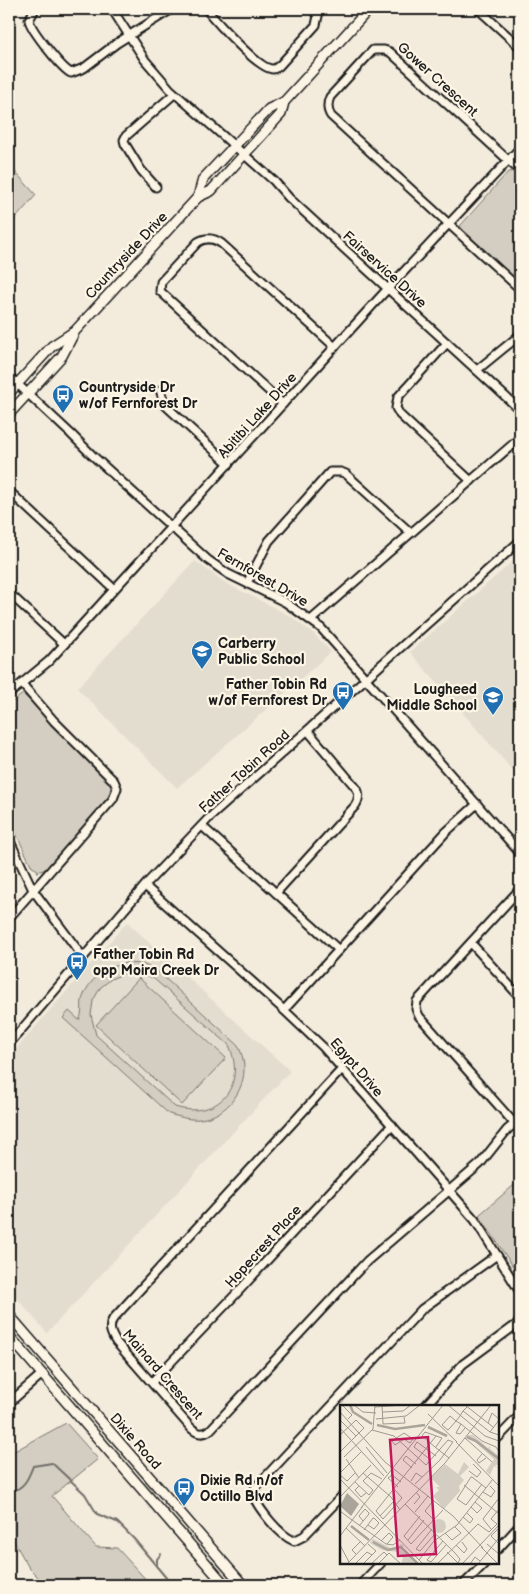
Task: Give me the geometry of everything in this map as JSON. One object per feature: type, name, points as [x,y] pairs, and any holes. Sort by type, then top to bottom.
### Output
[{"type":"main road","name":"Countryside Drive","points":[[198,197],[203,179],[269,109],[284,102],[369,9]]},
{"type":"main road","name":"Countryside Drive","points":[[9,393],[52,346],[75,331],[198,197],[211,190],[281,114],[284,102]]},
{"type":"main road","name":"Countryside Drive","points":[[9,414],[62,356],[75,331]]},
{"type":"main road","name":"Dixie Road","points":[[9,1314],[243,1585]]},
{"type":"main road","name":"Dixie Road","points":[[9,1336],[225,1585]]},
{"type":"street","points":[[35,9],[29,20],[32,29],[63,66],[72,73],[84,68],[128,36],[172,9]]},
{"type":"street","name":"Fairservice Drive","points":[[112,9],[145,60],[174,94],[274,181],[289,198],[520,410]]},
{"type":"street","points":[[206,9],[226,34],[262,64],[274,70],[316,25],[318,16],[314,9]]},
{"type":"street","points":[[478,9],[520,47]]},
{"type":"street","name":"Gower Crescent","points":[[450,225],[331,116],[328,107],[330,96],[373,50],[390,52],[509,160]]},
{"type":"street","points":[[156,186],[141,170],[124,140],[126,136],[174,94]]},
{"type":"street","name":"Abitibi Lake Drive","points":[[9,694],[42,667],[64,644],[388,289],[450,225],[520,148]]},
{"type":"street","points":[[509,160],[520,171]]},
{"type":"street","points":[[450,225],[520,289]]},
{"type":"street","points":[[283,404],[160,291],[161,282],[198,242],[204,239],[213,239],[222,244],[335,347]]},
{"type":"street","points":[[477,370],[520,335]]},
{"type":"street","points":[[447,343],[398,397],[396,408],[400,415],[472,480]]},
{"type":"street","name":"Fernforest Drive","points":[[9,376],[212,563],[247,583],[281,599],[311,620],[333,640],[520,853]]},
{"type":"street","points":[[160,390],[165,405],[229,464]]},
{"type":"street","points":[[311,620],[520,438]]},
{"type":"street","points":[[247,583],[269,541],[330,472],[346,474],[411,534]]},
{"type":"street","points":[[9,491],[114,589]]},
{"type":"street","name":"Father Tobin Road","points":[[9,1044],[145,886],[202,826],[520,541]]},
{"type":"street","points":[[9,593],[64,644]]},
{"type":"street","points":[[9,918],[113,799],[117,788],[114,781],[54,721],[22,684]]},
{"type":"street","points":[[276,893],[358,801],[359,793],[357,789],[308,731]]},
{"type":"street","points":[[284,1010],[446,832],[476,804]]},
{"type":"street","points":[[202,826],[338,950]]},
{"type":"street","points":[[9,839],[33,890],[83,957]]},
{"type":"street","name":"Egypt Drive","points":[[145,886],[309,1033],[475,1220],[520,1292]]},
{"type":"street","points":[[449,1191],[480,1164],[517,1121],[420,1016],[416,1009],[417,1001],[520,889]]},
{"type":"street","points":[[471,943],[520,997]]},
{"type":"street","name":"Mainard Crescent","points":[[342,1069],[110,1323],[112,1335],[191,1428],[198,1433],[208,1431],[367,1260],[449,1191]]},
{"type":"street","name":"Hopecrest Place","points":[[152,1382],[235,1296],[392,1125]]},
{"type":"street","points":[[340,1498],[304,1536],[294,1541],[286,1537],[257,1505],[252,1496],[255,1488],[422,1309],[497,1255]]},
{"type":"street","points":[[426,1405],[463,1364],[520,1322]]},
{"type":"street","points":[[9,1403],[42,1374]]},
{"type":"street","points":[[499,1437],[520,1415]]},
{"type":"street","points":[[499,1548],[520,1525]]},
{"type":"street","points":[[360,1585],[380,1564]]},
{"type":"street","points":[[463,1585],[484,1564]]},
{"type":"shaded area","points":[[9,165],[36,195],[9,226]]},
{"type":"shaded area","points":[[515,171],[520,176],[520,283],[464,232],[460,226],[508,172]]},
{"type":"shaded area","name":"Lougheed Middle School","points":[[520,555],[520,779],[410,652]]},
{"type":"shaded area","name":"Carberry Public School","points":[[195,561],[224,582],[290,616],[313,633],[331,652],[177,788],[77,688]]},
{"type":"shaded area","points":[[23,694],[109,782],[111,787],[109,797],[46,869],[37,872],[38,870],[32,867],[9,819],[9,704]]},
{"type":"shaded area","points":[[127,922],[290,1071],[47,1333],[9,1289],[9,1057]]},
{"type":"shaded area","points":[[126,963],[142,964],[156,970],[238,1045],[243,1059],[243,1080],[234,1098],[219,1112],[210,1117],[200,1119],[184,1118],[169,1114],[63,1018],[69,1011],[79,1020],[82,1000],[93,980],[105,971]],"holes":[[[125,973],[139,973],[153,978],[229,1045],[234,1060],[234,1074],[231,1087],[225,1097],[216,1104],[204,1109],[190,1110],[175,1107],[96,1035],[91,1015],[93,1001],[100,988],[111,979]]]},
{"type":"shaded area","points":[[139,978],[226,1058],[182,1105],[96,1025]]},
{"type":"shaded area","points":[[520,1180],[520,1277],[479,1215]]},
{"type":"shaded area","points":[[66,1423],[98,1459],[52,1496],[96,1547],[117,1548],[151,1585],[46,1585],[29,1568],[11,1536],[9,1536],[9,1454]]},
{"type":"waterway","points":[[9,1492],[22,1486],[33,1466],[52,1463],[85,1494],[97,1514],[117,1522],[134,1539],[172,1585]]},
{"type":"waterway","points":[[157,1567],[157,1559],[161,1554]]},
{"type":"place","name":"Countryside Dr w/of Fernforest Dr","points":[[63,414]]},
{"type":"place","name":"Carberry Public School","points":[[202,670]]},
{"type":"place","name":"Father Tobin Rd w/of Fernforest Dr","points":[[343,711]]},
{"type":"place","name":"Lougheed Middle School","points":[[493,716]]},
{"type":"place","name":"Father Tobin Rd opp Moira Creek Dr","points":[[77,981]]},
{"type":"place","name":"Dixie Rd n/of Octillo Blvd","points":[[184,1507]]}]
